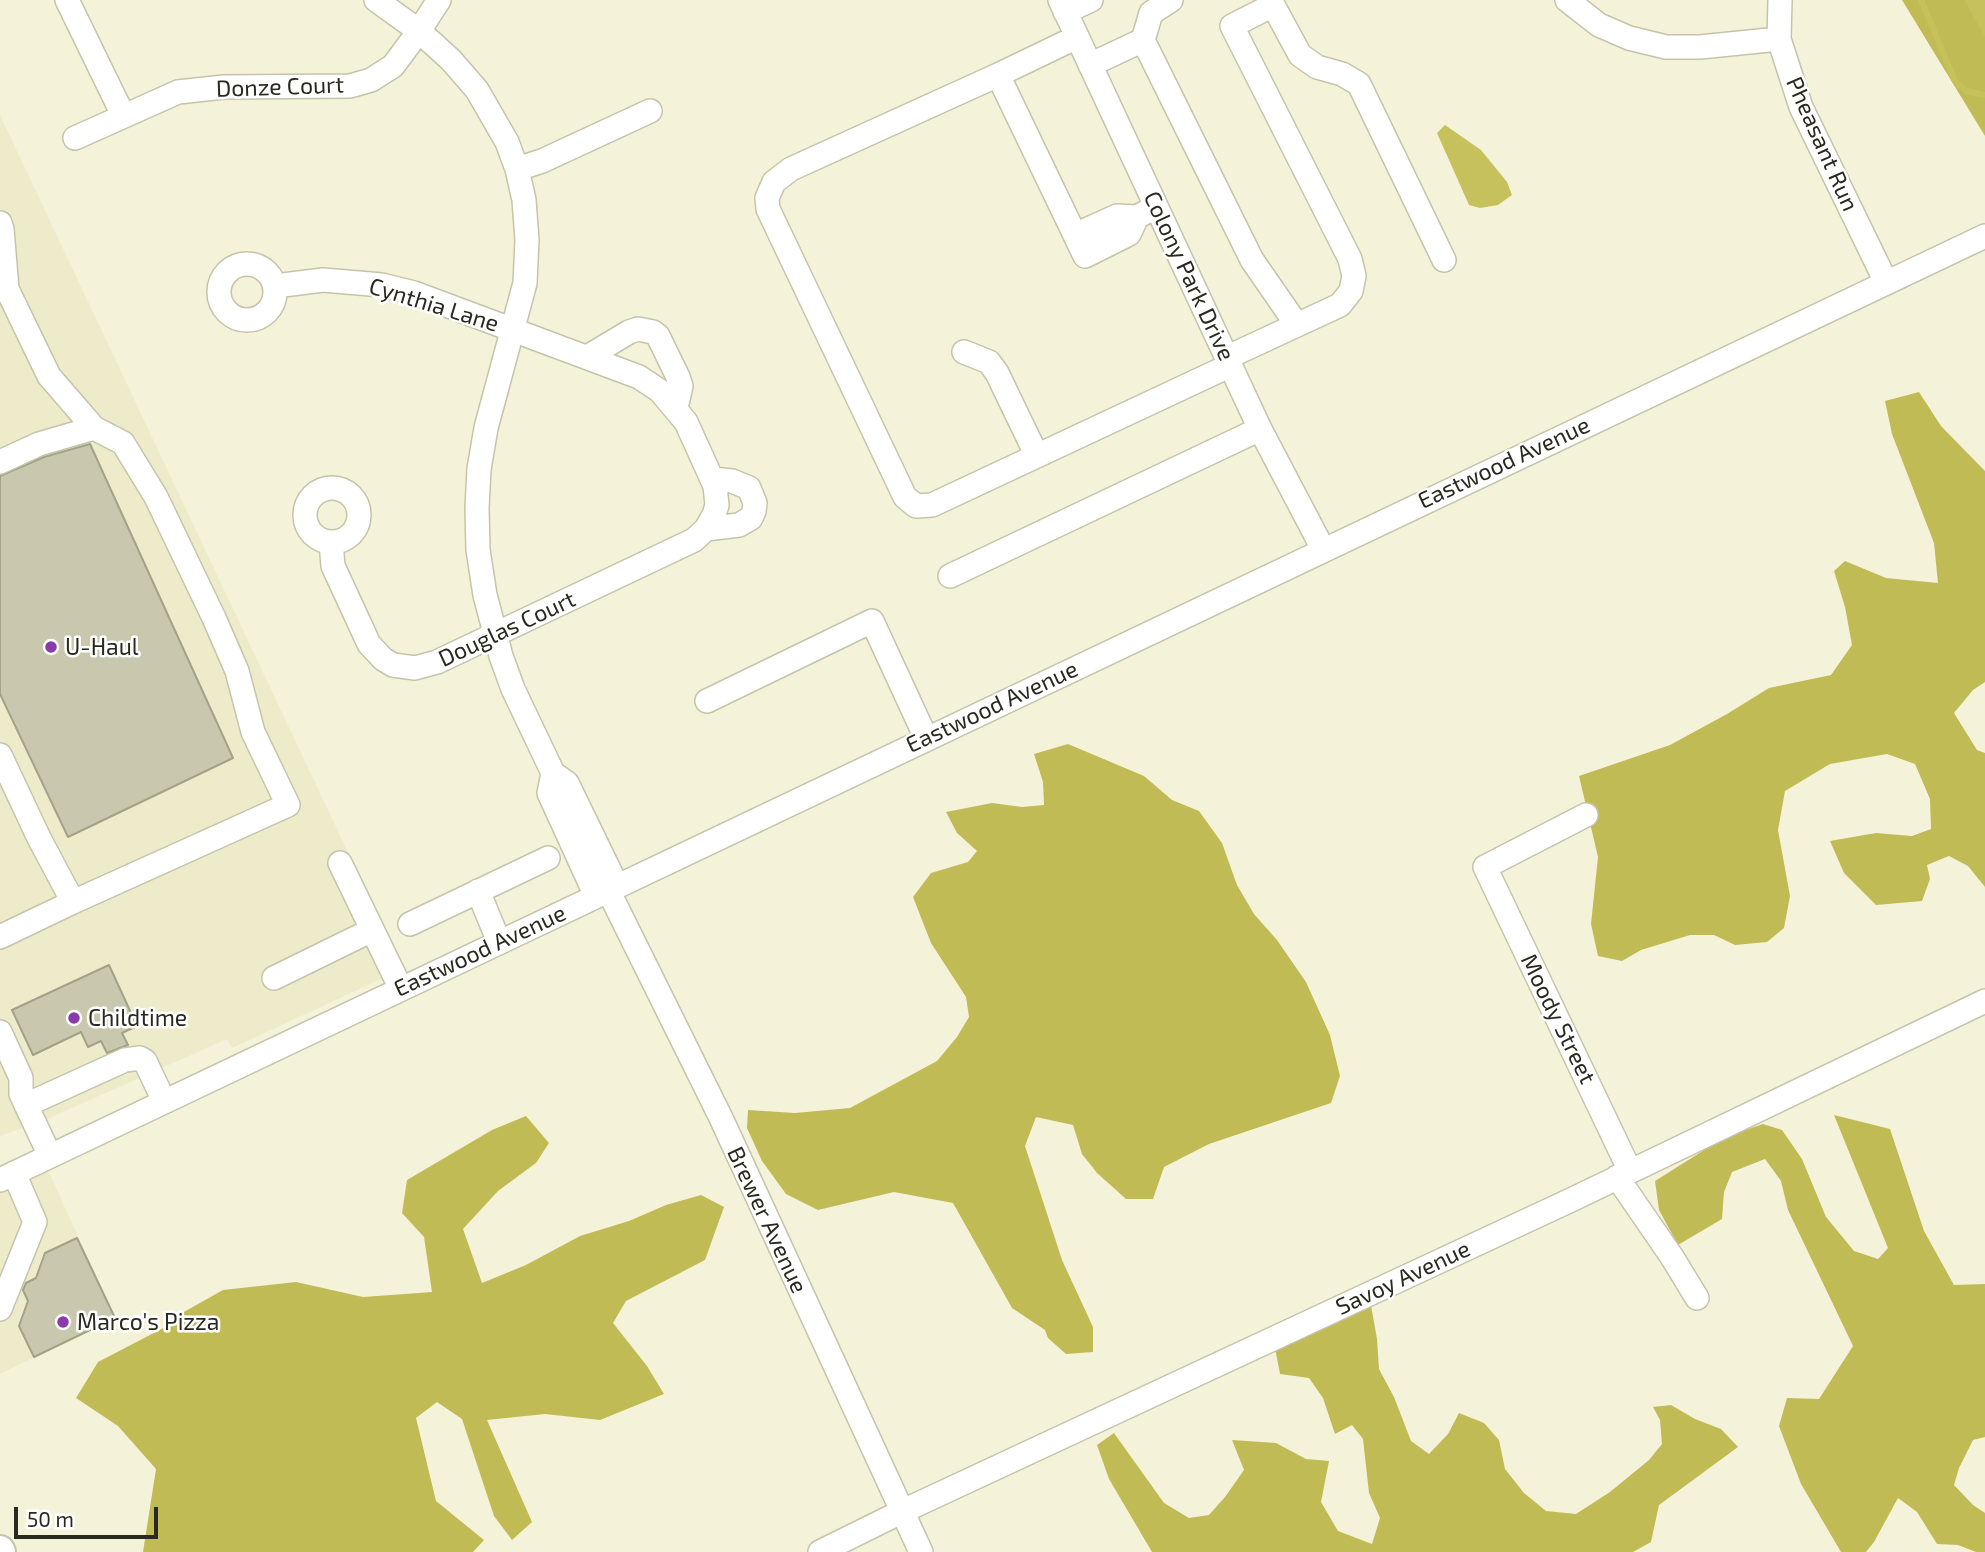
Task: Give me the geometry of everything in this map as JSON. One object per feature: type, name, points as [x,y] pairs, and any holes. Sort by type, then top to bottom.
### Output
[{"type":"street","points":[[67,0],[123,115]]},
{"type":"street","points":[[376,0],[419,31],[451,60],[477,90],[506,142],[517,169],[524,200],[527,240],[525,283],[486,428],[479,482],[478,550],[495,635]]},
{"type":"street","name":"Donze Court","points":[[75,138],[178,92],[224,87],[361,84],[382,75],[393,66],[439,0]]},
{"type":"street","points":[[1063,6],[1091,0]]},
{"type":"street","points":[[1171,0],[1151,13],[1143,40],[1252,260],[1297,325]]},
{"type":"street","points":[[1567,0],[1599,25],[1629,38],[1666,47],[1700,47],[1779,39]]},
{"type":"street","name":"Pheasant Run","points":[[1780,0],[1779,39],[1807,121],[1886,282]]},
{"type":"street","points":[[1077,37],[791,169],[774,182],[767,198],[768,209],[905,497],[916,506],[932,505],[1037,456],[1340,305],[1351,292],[1354,276],[1350,259],[1232,26],[1272,2],[1300,55],[1317,67],[1342,74],[1359,84],[1444,260]]},
{"type":"street","name":"Colony Park Drive","points":[[1063,6],[1090,65],[1147,211],[1230,361],[1260,429],[1323,549]]},
{"type":"street","points":[[1090,65],[1143,40]]},
{"type":"street","points":[[998,75],[1080,246],[1117,216],[1147,211]]},
{"type":"street","points":[[517,169],[542,161],[650,111]]},
{"type":"street","points":[[0,223],[7,289],[49,376],[94,428],[123,443],[156,497],[233,660],[253,732],[288,805],[0,937]]},
{"type":"street","name":"Eastwood Avenue","points":[[7,1176],[1985,236]]},
{"type":"street","name":"Cynthia Lane","points":[[275,286],[323,280],[382,285],[414,293],[589,356],[639,377],[660,391],[676,408],[695,438],[713,479],[717,505],[706,529]]},
{"type":"street","points":[[589,356],[629,332],[638,329],[653,332],[659,336],[681,386],[676,408]]},
{"type":"street","points":[[964,352],[989,362],[997,373],[1037,456]]},
{"type":"street","points":[[0,462],[40,444],[94,428]]},
{"type":"street","points":[[950,576],[1260,429]]},
{"type":"street","points":[[706,529],[740,525],[751,518],[754,511],[755,503],[749,488],[732,481],[713,479]]},
{"type":"street","name":"Douglas Court","points":[[331,542],[333,566],[369,645],[383,659],[403,668],[427,666],[495,635],[694,540],[706,529]]},
{"type":"street","points":[[707,701],[872,621],[926,738]]},
{"type":"street","name":"Brewer Avenue","points":[[495,635],[513,689],[553,773],[549,793],[607,890],[720,1118],[921,1552]]},
{"type":"street","points":[[0,755],[73,902]]},
{"type":"street","name":"Moody Street","points":[[1586,815],[1485,867],[1624,1174],[1697,1298]]},
{"type":"street","points":[[411,924],[548,858]]},
{"type":"street","points":[[340,863],[401,989]]},
{"type":"street","points":[[478,891],[499,942]]},
{"type":"street","points":[[274,978],[372,930]]},
{"type":"street","name":"Savoy Avenue","points":[[820,1552],[901,1511],[1624,1174],[1985,1001]]},
{"type":"street","points":[[0,1032],[21,1077],[23,1099],[50,1156]]},
{"type":"street","points":[[23,1099],[125,1059],[140,1058],[145,1061],[164,1101]]},
{"type":"street","points":[[0,1068],[8,1085],[23,1099]]},
{"type":"street","points":[[0,1309],[35,1222],[7,1176]]},
{"type":"shaded area","points":[[1902,0],[1985,0],[1985,136]]},
{"type":"shaded area","points":[[1965,0],[1985,0],[1985,37],[1970,10]]},
{"type":"shaded area","points":[[0,115],[403,969],[232,1048],[227,1039],[47,1119],[0,1136]]},
{"type":"shaded area","points":[[1445,125],[1481,150],[1507,182],[1512,195],[1498,205],[1480,208],[1469,205],[1437,133]]},
{"type":"shaded area","points":[[1919,392],[1941,426],[1985,471],[1985,682],[1973,690],[1954,713],[1977,750],[1985,753],[1985,887],[1968,866],[1949,856],[1927,865],[1930,879],[1922,901],[1876,905],[1844,873],[1830,841],[1876,833],[1912,836],[1931,829],[1930,799],[1915,764],[1887,754],[1830,764],[1785,791],[1778,830],[1790,896],[1784,928],[1767,942],[1735,945],[1714,935],[1690,935],[1641,950],[1622,961],[1598,956],[1591,924],[1598,857],[1579,776],[1670,745],[1769,688],[1831,675],[1852,645],[1845,607],[1834,571],[1845,561],[1886,578],[1938,583],[1934,543],[1892,434],[1885,401]]},
{"type":"shaded area","points":[[1068,744],[1144,776],[1172,800],[1199,811],[1222,843],[1237,885],[1254,914],[1277,940],[1306,982],[1330,1035],[1340,1076],[1331,1103],[1209,1144],[1164,1167],[1153,1199],[1126,1199],[1097,1173],[1082,1154],[1073,1125],[1036,1117],[1025,1146],[1062,1260],[1093,1327],[1093,1352],[1066,1354],[1048,1338],[1045,1330],[1012,1308],[953,1203],[894,1192],[818,1210],[786,1194],[762,1161],[747,1128],[748,1110],[795,1113],[850,1108],[937,1061],[969,1017],[966,997],[931,943],[913,897],[931,873],[968,862],[977,851],[957,833],[946,812],[992,803],[1022,807],[1044,805],[1043,782],[1034,754]]},
{"type":"shaded area","points":[[1834,1115],[1890,1129],[1924,1231],[1954,1285],[1985,1284],[1985,1437],[1973,1440],[1954,1485],[1973,1505],[1985,1513],[1985,1552],[1976,1552],[1958,1545],[1937,1544],[1917,1512],[1898,1498],[1866,1552],[1841,1552],[1801,1484],[1779,1426],[1787,1398],[1819,1399],[1853,1346],[1788,1210],[1781,1181],[1765,1159],[1732,1172],[1724,1192],[1722,1219],[1678,1245],[1659,1210],[1655,1181],[1725,1137],[1763,1124],[1782,1130],[1802,1159],[1826,1217],[1854,1251],[1878,1259],[1888,1248]]},
{"type":"shaded area","points":[[526,1116],[549,1143],[536,1163],[498,1191],[463,1229],[482,1283],[526,1265],[580,1236],[629,1221],[666,1205],[701,1195],[724,1207],[705,1260],[626,1301],[613,1323],[647,1366],[664,1394],[600,1420],[545,1414],[487,1420],[532,1522],[512,1540],[494,1516],[462,1419],[437,1402],[416,1418],[436,1501],[484,1540],[473,1552],[143,1552],[156,1469],[118,1426],[76,1398],[98,1362],[171,1324],[182,1313],[223,1290],[296,1282],[363,1297],[432,1292],[424,1237],[402,1213],[407,1180],[492,1130]]},
{"type":"shaded area","points":[[43,1159],[115,1318],[0,1374],[0,1180]]},
{"type":"shaded area","points":[[1370,1300],[1379,1369],[1394,1397],[1411,1441],[1429,1454],[1448,1434],[1459,1413],[1484,1423],[1499,1440],[1505,1469],[1524,1493],[1546,1511],[1576,1514],[1610,1492],[1649,1460],[1662,1444],[1660,1420],[1653,1407],[1671,1405],[1695,1419],[1721,1429],[1738,1447],[1659,1505],[1651,1542],[1633,1552],[1152,1552],[1109,1479],[1097,1445],[1114,1433],[1164,1503],[1189,1518],[1209,1515],[1244,1470],[1232,1440],[1276,1443],[1306,1459],[1329,1461],[1321,1502],[1338,1531],[1372,1544],[1380,1518],[1369,1493],[1363,1439],[1352,1425],[1335,1434],[1323,1398],[1309,1378],[1280,1374],[1275,1348]]},
{"type":"building","points":[[90,444],[233,758],[68,837],[0,694],[0,476],[44,457]]},
{"type":"building","name":"Childtime","points":[[109,965],[137,1026],[122,1033],[128,1045],[107,1053],[101,1041],[88,1047],[81,1032],[33,1055],[12,1010]]},
{"type":"building","points":[[77,1238],[115,1318],[34,1357],[19,1326],[28,1301],[23,1290],[26,1283],[36,1278],[45,1253]]},
{"type":"waterway","points":[[1921,0],[1955,81],[1966,91],[1985,95]]},
{"type":"place","name":"U-Haul","points":[[51,647]]},
{"type":"place","name":"Childtime","points":[[74,1018]]},
{"type":"place","name":"Marco's Pizza","points":[[63,1322]]}]
